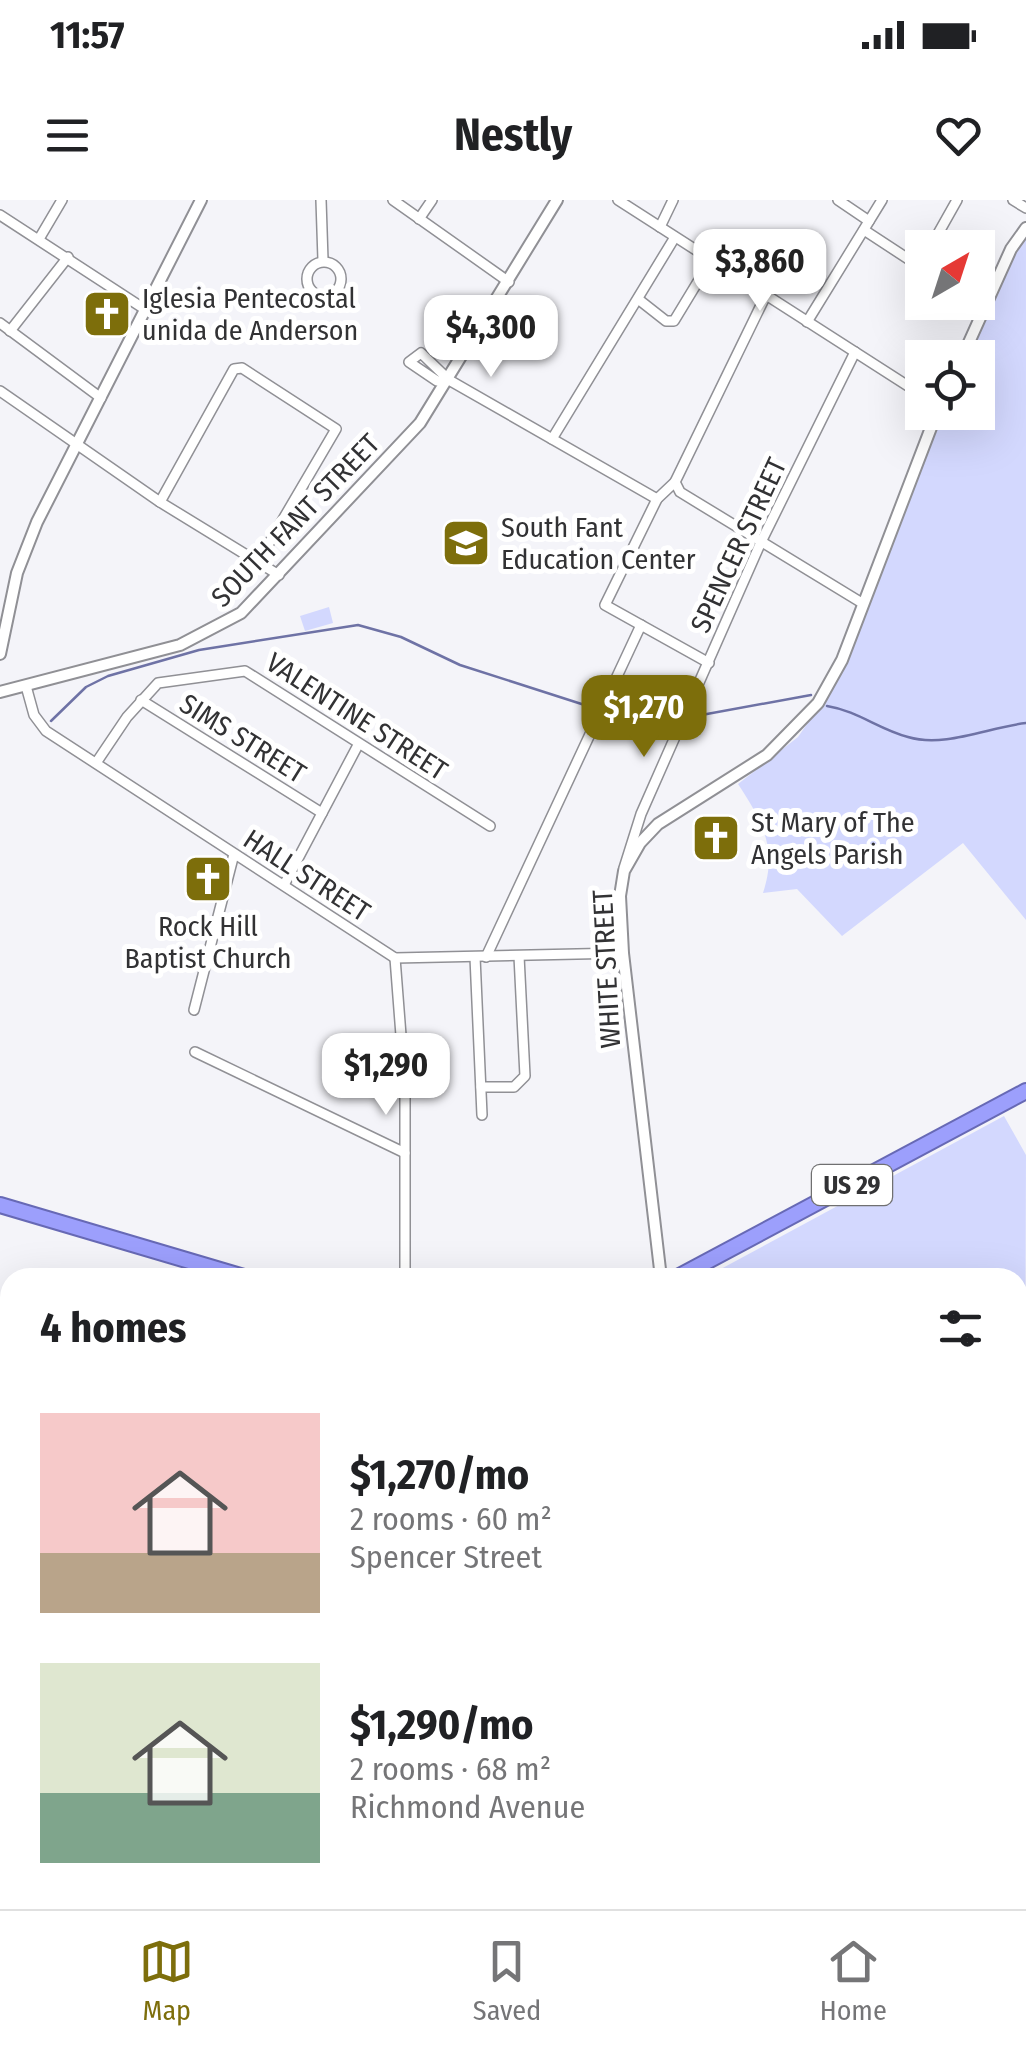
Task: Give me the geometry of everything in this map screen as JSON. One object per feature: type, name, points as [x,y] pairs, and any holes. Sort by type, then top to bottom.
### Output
[{"type":"highway","name":"US 29","points":[[695,1268],[1026,1091]]},
{"type":"highway","points":[[0,1205],[213,1268]]},
{"type":"street","points":[[39,239],[62,200]]},
{"type":"street","points":[[0,654],[21,560],[201,200]]},
{"type":"street","points":[[321,200],[323,260]]},
{"type":"street","points":[[393,200],[509,282]]},
{"type":"street","points":[[419,219],[432,200]]},
{"type":"street","name":"SOUTH FANT STREET","points":[[0,692],[198,638],[241,613],[420,423],[557,200]]},
{"type":"street","points":[[618,200],[905,384]]},
{"type":"street","points":[[660,227],[673,200]]},
{"type":"street","points":[[838,200],[905,253]]},
{"type":"street","points":[[808,322],[882,200]]},
{"type":"street","points":[[940,230],[957,200]]},
{"type":"street","points":[[1014,200],[1026,208]]},
{"type":"street","points":[[0,215],[146,310]]},
{"type":"street","points":[[995,280],[1026,228]]},
{"type":"street","points":[[552,439],[675,237]]},
{"type":"street","points":[[10,331],[68,257]]},
{"type":"street","points":[[638,299],[666,320],[674,321],[711,260]]},
{"type":"street","points":[[708,662],[605,606],[657,499],[675,482],[766,296]]},
{"type":"street","points":[[0,322],[102,398]]},
{"type":"street","name":"SPENCER STREET","points":[[624,870],[641,814],[761,542],[854,352]]},
{"type":"street","points":[[160,502],[234,370],[242,368],[288,394],[336,429],[258,562]]},
{"type":"street","points":[[449,380],[657,499]]},
{"type":"street","points":[[0,390],[160,502],[279,576]]},
{"type":"street","name":"WHITE STREET","points":[[659,1268],[624,952],[620,896],[624,870],[640,843],[672,813],[767,755],[801,724],[842,660],[930,430]]},
{"type":"street","points":[[675,482],[680,492],[862,602]]},
{"type":"street","points":[[482,1115],[480,957],[641,625]]},
{"type":"street","name":"VALENTINE STREET","points":[[142,700],[166,680],[245,671],[490,826]]},
{"type":"street","name":"HALL STREET","points":[[26,686],[38,723],[396,958]]},
{"type":"street","points":[[96,763],[142,700]]},
{"type":"street","name":"SIMS STREET","points":[[142,700],[322,813]]},
{"type":"street","points":[[284,885],[358,745]]},
{"type":"street","points":[[194,1010],[234,854]]},
{"type":"street","points":[[405,1268],[406,1087],[396,958],[624,952]]},
{"type":"street","points":[[481,1087],[514,1087],[525,1076],[519,956]]},
{"type":"street","points":[[195,1052],[404,1153]]},
{"type":"shaded area","points":[[1026,232],[1026,920],[963,843],[842,936],[797,889],[763,893],[768,848],[754,810],[738,784],[798,737],[836,682],[907,491],[934,430],[995,430],[995,340],[975,340],[984,320],[995,320],[995,298]]},
{"type":"shaded area","points":[[329,607],[333,623],[305,631],[300,616]]},
{"type":"shaded area","points":[[1004,1116],[1026,1155],[1026,1268],[723,1268]]},
{"type":"waterway","points":[[51,721],[86,687],[108,676],[199,650],[358,625],[401,637],[460,665],[594,708]]},
{"type":"waterway","points":[[696,716],[811,695]]},
{"type":"waterway","points":[[827,706],[922,740],[1026,723]]},
{"type":"waterway","points":[[610,713],[625,718],[678,719]]},
{"type":"place","name":"Iglesia Pentecostal unida de Anderson","points":[[107,314]]},
{"type":"place","name":"South Fant Education Center","points":[[466,543]]},
{"type":"place","name":"St Mary of The Angels Parish","points":[[716,838]]},
{"type":"place","name":"Rock Hill Baptist Church","points":[[208,879]]}]
